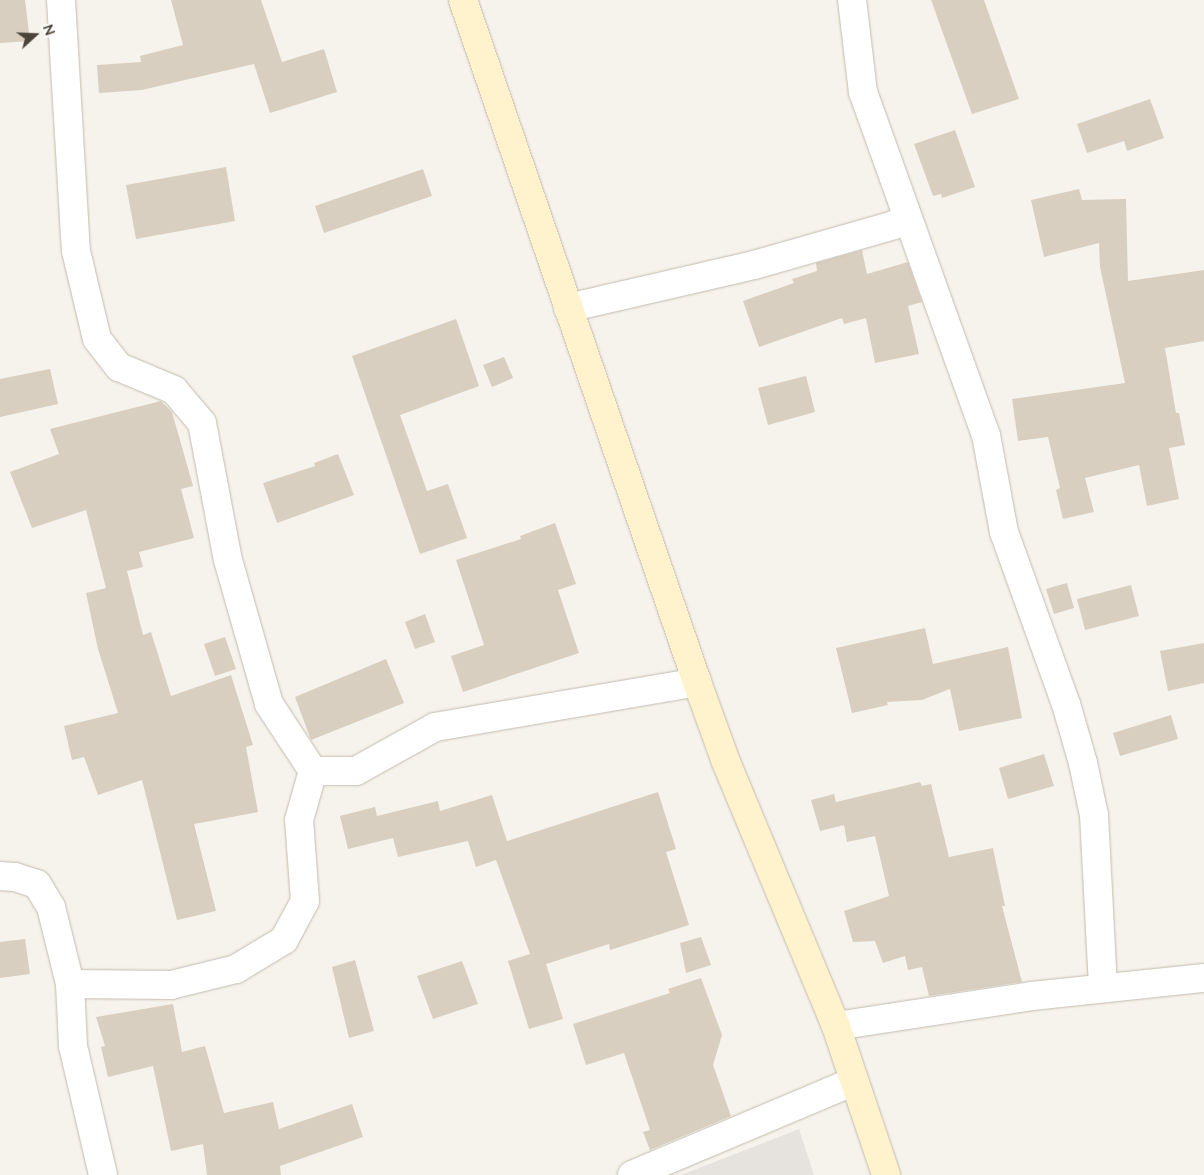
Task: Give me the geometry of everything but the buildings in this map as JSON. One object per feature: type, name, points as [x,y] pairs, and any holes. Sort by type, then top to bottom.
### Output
[{"type":"street","points":[[61,0],[76,251],[97,338],[119,367],[174,390],[202,423],[228,560],[269,704],[313,771],[299,820],[305,901],[284,940],[236,969],[171,985],[70,984]]},
{"type":"street","points":[[463,0],[697,682],[726,762],[836,1026],[886,1175]]},
{"type":"street","points":[[852,0],[862,92],[986,435],[1004,532],[1066,704],[1084,763],[1094,815],[1103,988]]},
{"type":"street","points":[[568,308],[754,265],[894,225],[907,217]]},
{"type":"street","points":[[313,771],[356,771],[435,726],[697,682]]},
{"type":"street","points":[[0,876],[37,884],[51,907],[70,984],[73,1046],[103,1175]]},
{"type":"street","points":[[836,1026],[1103,988],[1204,978]]},
{"type":"street","points":[[632,1175],[854,1081]]},
{"type":"shaded area","points":[[799,1129],[814,1175],[681,1175]]}]
